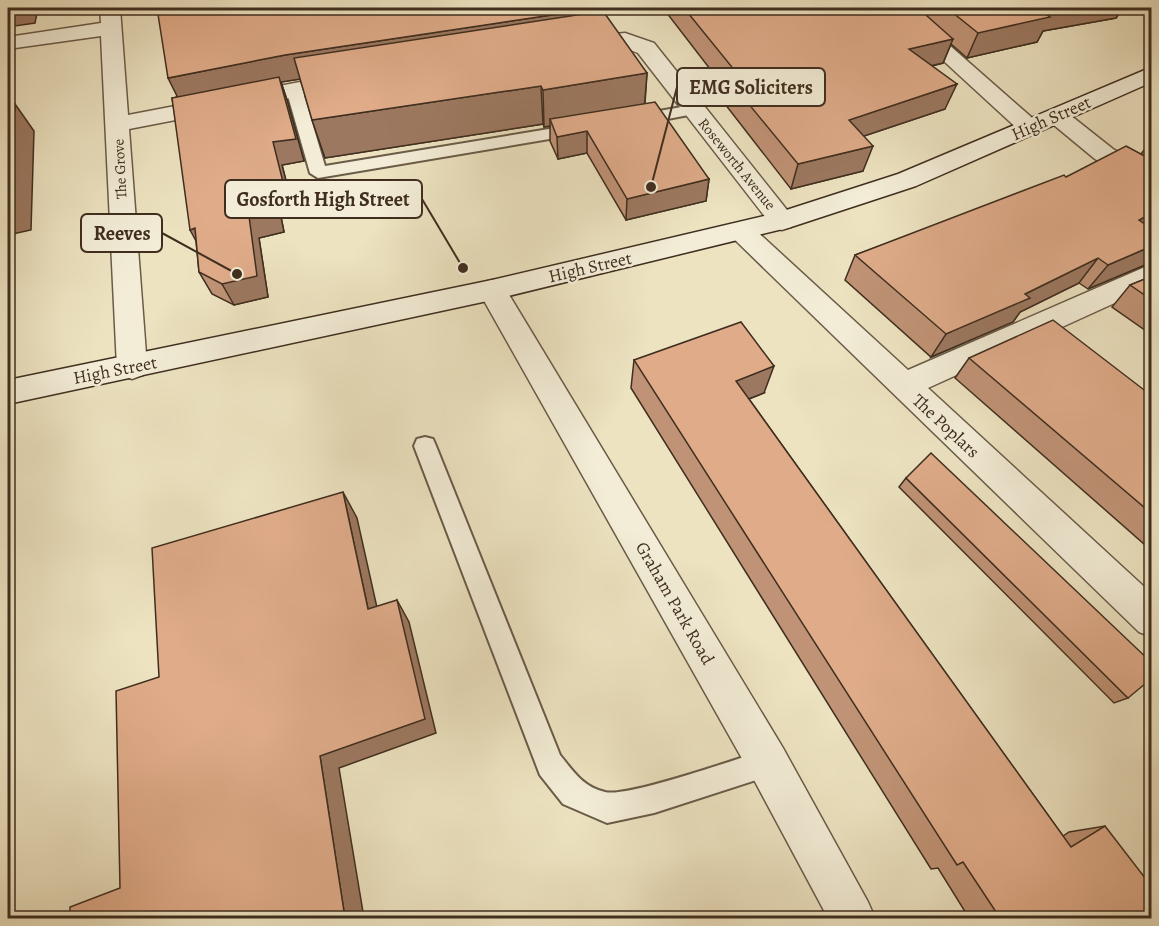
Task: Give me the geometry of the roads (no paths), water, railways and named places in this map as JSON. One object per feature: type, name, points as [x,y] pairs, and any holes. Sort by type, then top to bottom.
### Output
[{"type":"street","points":[[896,8],[1030,129]]},
{"type":"street","points":[[8,43],[110,18]]},
{"type":"street","name":"The Grove","points":[[110,18],[132,367]]},
{"type":"street","name":"Roseworth Avenue","points":[[562,46],[625,39],[646,48],[783,221]]},
{"type":"street","name":"High Street","points":[[8,392],[492,290],[783,221],[907,180],[1030,129],[1152,74]]},
{"type":"street","points":[[118,124],[364,77]]},
{"type":"street","points":[[1057,116],[1104,154],[1152,184]]},
{"type":"street","name":"The Poplars","points":[[742,232],[902,386],[1152,619]]},
{"type":"street","points":[[902,386],[1049,331],[1152,274]]},
{"type":"street","name":"Graham Park Road","points":[[492,290],[768,763],[852,918]]},
{"type":"lane","points":[[294,89],[318,173],[600,126]]},
{"type":"lane","points":[[623,122],[693,110]]},
{"type":"lane","points":[[425,446],[550,765],[573,794],[608,808],[654,799],[768,763]]},
{"type":"place","name":"EMG Soliciters","points":[[651,187]]},
{"type":"place","name":"Gosforth High Street","points":[[463,268]]},
{"type":"place","name":"Reeves","points":[[237,274]]}]
